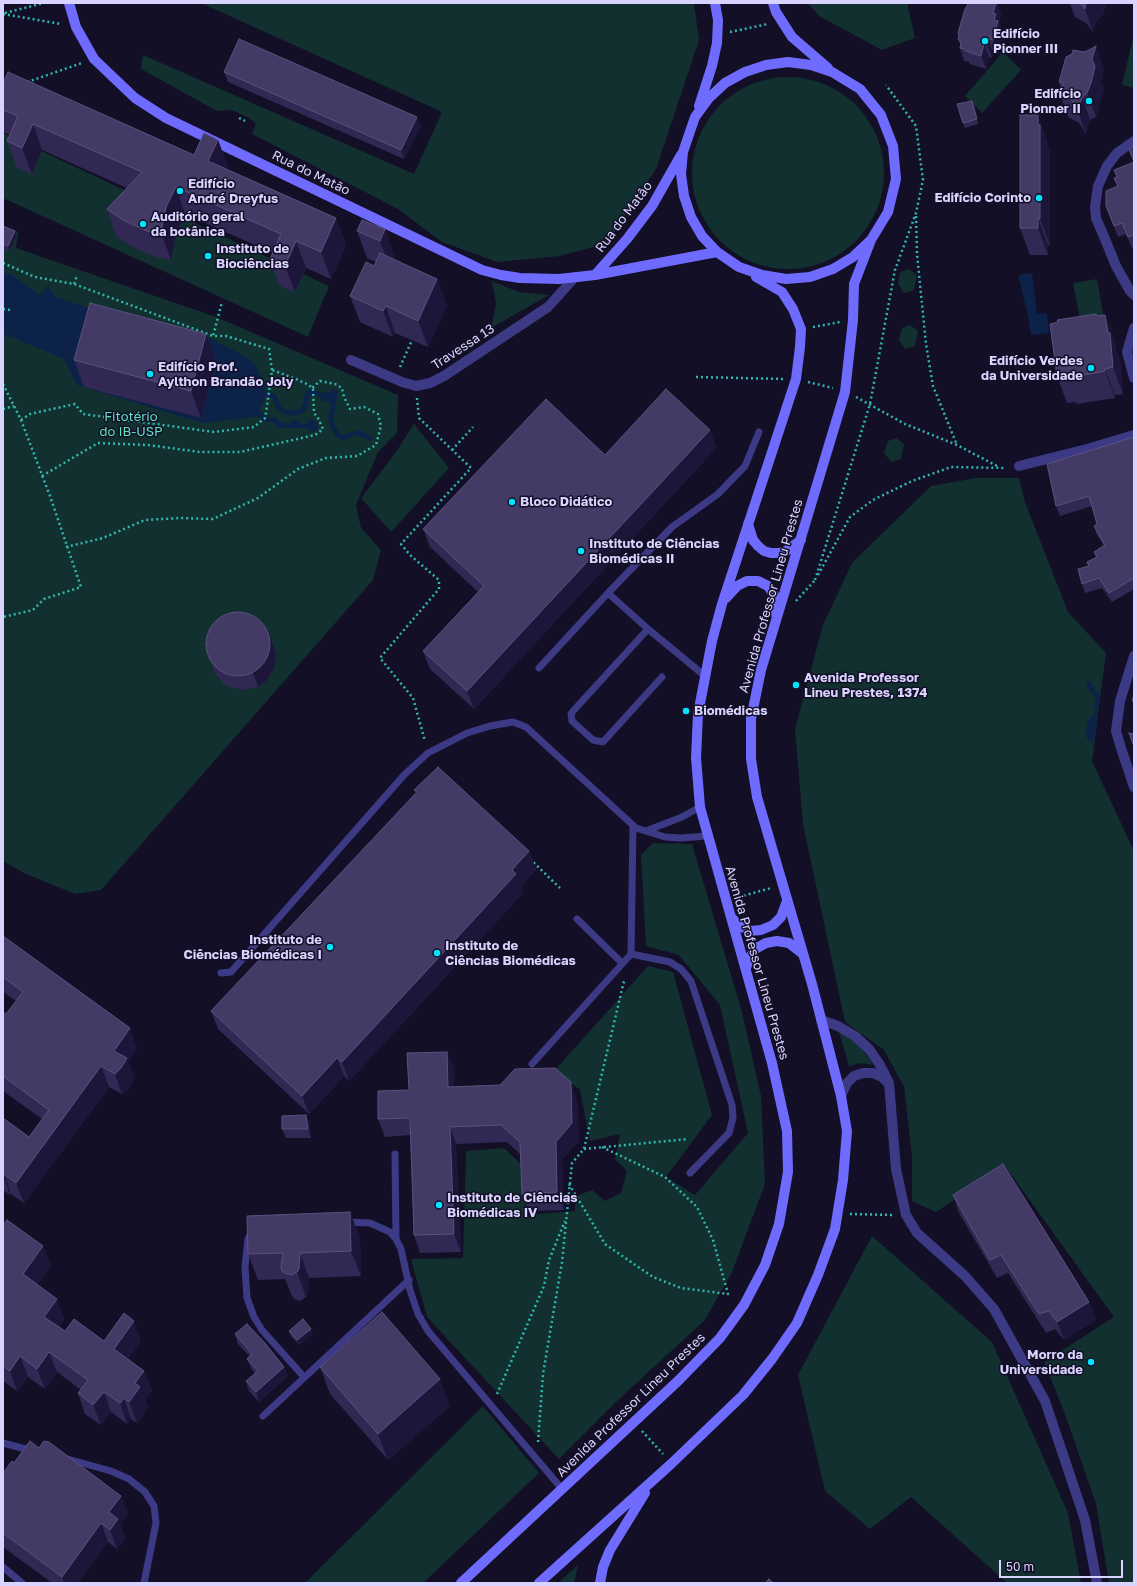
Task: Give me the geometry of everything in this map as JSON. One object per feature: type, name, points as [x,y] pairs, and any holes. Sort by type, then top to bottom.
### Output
[{"type":"main road","name":"Rua do Matão","points":[[69,3],[76,27],[94,59],[135,98],[166,118],[482,270],[520,278],[539,279],[575,277],[595,275],[717,252]]},
{"type":"main road","points":[[715,3],[718,20],[712,66],[683,152],[681,174],[683,189],[691,217],[702,236],[717,252],[739,267],[762,275],[786,279],[810,277],[833,269],[848,260],[871,240],[888,212],[896,179],[893,146],[881,115],[860,90],[832,72],[792,37],[776,12],[773,3]]},
{"type":"main road","points":[[695,117],[709,98],[725,83],[745,72],[766,65],[788,62],[811,64],[832,72]]},
{"type":"main road","name":"Rua do Matão","points":[[595,275],[627,239],[652,206],[683,152]]},
{"type":"main road","name":"Avenida Professor Lineu Prestes","points":[[538,1583],[650,1484],[743,1395],[772,1359],[797,1323],[818,1275],[835,1229],[843,1180],[847,1131],[841,1096],[821,1020],[757,797],[751,758],[751,718],[761,670],[845,392],[853,320],[854,284],[871,240]]},
{"type":"main road","name":"Avenida Professor Lineu Prestes","points":[[461,1583],[634,1422],[720,1338],[744,1305],[765,1265],[779,1224],[788,1172],[787,1131],[772,1063],[727,900],[707,836],[700,807],[696,758],[698,714],[712,641],[722,604],[796,379],[800,347],[801,329],[793,310],[782,292],[739,267]]},
{"type":"main road","points":[[748,524],[753,540],[764,551],[779,553],[786,551],[800,540]]},
{"type":"main road","points":[[722,604],[737,586],[747,581],[758,581],[768,586],[774,596],[774,625]]},
{"type":"main road","points":[[732,918],[738,925],[750,931],[761,930],[772,926],[781,917],[788,902]]},
{"type":"main road","points":[[746,968],[748,959],[755,949],[766,943],[778,941],[789,944],[803,954]]},
{"type":"main road","points":[[600,1583],[603,1567],[610,1550],[650,1484]]},
{"type":"street","points":[[1134,141],[1117,153],[1107,166],[1098,186],[1095,207],[1096,218],[1104,239],[1116,266],[1130,291],[1134,295]]},
{"type":"street","name":"Travessa 13","points":[[416,386],[430,383],[444,376],[548,306],[575,277]]},
{"type":"street","points":[[1134,328],[1127,352],[1134,378]]},
{"type":"street","points":[[351,360],[395,379],[416,386]]},
{"type":"street","points":[[1019,466],[1087,449],[1134,435]]},
{"type":"street","points":[[1134,656],[1120,701],[1116,731],[1120,748],[1134,787]]},
{"type":"street","points":[[821,1020],[838,1026],[855,1036],[869,1049],[880,1065],[889,1083],[896,1169],[906,1215],[917,1232],[965,1276],[994,1309],[1045,1401],[1085,1520],[1098,1583]]},
{"type":"street","points":[[841,1096],[847,1083],[854,1076],[863,1073],[873,1073],[882,1077],[889,1083]]},
{"type":"lane","points":[[539,668],[608,593],[672,527],[718,494],[745,466],[759,432]]},
{"type":"lane","points":[[608,593],[648,630],[705,676]]},
{"type":"lane","points":[[648,630],[574,710],[571,714],[572,721],[593,740],[603,742],[662,677]]},
{"type":"lane","points":[[221,973],[231,972],[404,775],[428,753],[467,733],[490,726],[513,722],[526,727],[633,826],[665,837],[680,838],[707,836]]},
{"type":"lane","points":[[646,831],[682,817],[700,807]]},
{"type":"lane","points":[[532,1064],[630,954],[633,826]]},
{"type":"lane","points":[[577,919],[622,963]]},
{"type":"lane","points":[[630,954],[670,962],[681,969],[691,981],[732,1105],[733,1118],[729,1133],[690,1173]]},
{"type":"lane","points":[[395,1154],[396,1239]]},
{"type":"lane","points":[[340,1222],[370,1224],[390,1232],[396,1239],[401,1249],[410,1290],[418,1314],[428,1331],[562,1489]]},
{"type":"lane","points":[[259,1224],[251,1231],[248,1239],[245,1267],[248,1298],[254,1317],[262,1330],[304,1377]]},
{"type":"lane","points":[[263,1416],[408,1280]]},
{"type":"lane","points":[[3,1443],[41,1452]]},
{"type":"lane","points":[[56,1456],[111,1471],[129,1479],[144,1492],[154,1506],[156,1523],[144,1583]]},
{"type":"lane","points":[[3,1567],[22,1583]]},
{"type":"path","points":[[4,14],[44,3]]},
{"type":"path","points":[[4,14],[76,27]]},
{"type":"path","points":[[717,35],[782,22]]},
{"type":"path","points":[[24,82],[94,59]]},
{"type":"path","points":[[815,580],[870,404],[895,270],[916,213],[923,180],[916,126],[886,85]]},
{"type":"path","points":[[239,118],[245,121]]},
{"type":"path","points":[[916,213],[917,254],[926,344],[933,386],[957,446]]},
{"type":"path","points":[[3,264],[35,277],[74,284],[213,336],[226,336],[268,349],[272,370],[265,418],[254,427],[214,432],[83,414],[75,404],[30,414],[20,420]]},
{"type":"path","points":[[74,284],[77,275]]},
{"type":"path","points":[[213,336],[222,302]]},
{"type":"path","points":[[3,309],[10,310]]},
{"type":"path","points":[[801,329],[853,320]]},
{"type":"path","points":[[395,379],[412,340]]},
{"type":"path","points":[[42,476],[98,443],[148,445],[200,452],[240,452],[315,435],[323,429],[314,413],[312,388],[296,379],[272,370]]},
{"type":"path","points":[[696,378],[796,379],[845,392],[905,424],[957,446],[999,467]]},
{"type":"path","points":[[66,547],[103,538],[145,520],[180,518],[213,519],[258,498],[298,468],[326,458],[358,456],[376,445],[381,426],[378,414],[364,407],[350,409],[344,397],[342,388],[335,384],[320,381],[312,388]]},
{"type":"path","points":[[3,384],[20,420],[42,476],[81,587],[44,599],[33,610],[3,616]]},
{"type":"path","points":[[416,386],[419,418],[471,468],[401,544],[439,580],[439,589],[380,658],[413,698],[428,753]]},
{"type":"path","points":[[3,409],[14,406]]},
{"type":"path","points":[[452,450],[473,427]]},
{"type":"path","points":[[795,602],[815,580],[850,517],[873,500],[912,481],[951,467],[999,467],[1008,469],[1019,466]]},
{"type":"path","points":[[524,854],[560,888]]},
{"type":"path","points":[[727,900],[782,884]]},
{"type":"path","points":[[537,1459],[543,1374],[562,1262],[572,1163],[584,1149],[624,980]]},
{"type":"path","points":[[584,1149],[688,1139]]},
{"type":"path","points":[[569,1183],[605,1244],[653,1277],[681,1288],[728,1294],[713,1240],[697,1207],[665,1177],[602,1147]]},
{"type":"path","points":[[838,1214],[906,1215]]},
{"type":"path","points":[[492,1406],[544,1286],[549,1260],[566,1218]]},
{"type":"path","points":[[634,1422],[671,1464]]},
{"type":"green space","points":[[201,3],[694,3],[699,40],[656,169],[608,243],[560,256],[497,262],[442,242],[398,209],[252,134],[256,124],[249,118],[232,110],[217,111],[141,69],[143,55],[414,174],[442,112]]},
{"type":"green space","points":[[808,3],[907,3],[915,38],[882,50],[819,16]]},
{"type":"green space","points":[[1134,38],[1134,88],[1122,85]]},
{"type":"green space","points":[[1003,52],[1021,70],[982,113],[965,96]]},
{"type":"green space","points":[[797,77],[807,78],[833,88],[849,98],[863,112],[877,136],[883,154],[883,192],[877,210],[863,234],[849,248],[825,262],[807,268],[779,269],[769,268],[743,258],[727,248],[713,234],[699,210],[693,192],[692,164],[693,154],[703,128],[713,112],[727,98],[751,84],[769,78]]},
{"type":"green space","points":[[3,133],[329,286],[308,337],[3,198]]},
{"type":"green space","name":"Fitotério do IB-USP","points":[[3,226],[18,232],[16,248],[216,317],[398,395],[397,433],[378,452],[356,505],[361,528],[381,550],[373,580],[101,890],[75,894],[24,873],[3,861]]},
{"type":"green space","points":[[909,269],[917,275],[914,290],[904,293],[898,284],[900,272]]},
{"type":"green space","points":[[1097,279],[1105,325],[1082,329],[1073,283]]},
{"type":"green space","points":[[491,281],[519,292],[549,295],[491,328],[496,305],[494,289]]},
{"type":"green space","points":[[910,325],[918,331],[915,346],[905,349],[899,340],[902,328]]},
{"type":"green space","points":[[414,424],[449,468],[391,532],[361,498],[396,452]]},
{"type":"green space","points":[[896,438],[904,444],[901,459],[891,462],[884,453],[888,441]]},
{"type":"green space","points":[[976,478],[1019,478],[1025,502],[1068,612],[1106,653],[1092,761],[1134,851],[1134,1583],[1109,1583],[1096,1504],[1065,1414],[1044,1362],[1114,1317],[1005,1166],[936,1212],[912,1201],[912,1156],[904,1087],[884,1050],[845,1022],[803,824],[795,729],[823,625],[852,563],[931,486]]},
{"type":"green space","points":[[653,843],[692,844],[742,1012],[761,1096],[765,1184],[732,1272],[705,1320],[619,1399],[559,1459],[427,1317],[411,1259],[463,1258],[466,1151],[504,1148],[522,1165],[526,1215],[575,1211],[576,1196],[592,1190],[605,1201],[621,1193],[627,1171],[615,1159],[620,1134],[590,1141],[580,1090],[555,1070],[648,966],[673,972],[712,1115],[666,1177],[695,1195],[748,1133],[720,1005],[679,955],[646,946],[641,855]]},
{"type":"green space","points":[[839,1032],[852,1039],[863,1050],[873,1065],[860,1063],[849,1066]]},
{"type":"green space","points":[[872,1236],[992,1342],[1068,1513],[1081,1583],[1007,1583],[911,1497],[870,1529],[825,1491],[798,1375]]},
{"type":"green space","points":[[483,1406],[539,1473],[423,1583],[305,1583]]},
{"type":"green space","points":[[578,1565],[574,1583],[558,1583]]},
{"type":"water","points":[[1032,273],[1037,314],[1047,313],[1049,333],[1031,335],[1028,315],[1018,275]]},
{"type":"water","points":[[3,274],[11,274],[40,295],[48,286],[56,297],[83,306],[101,317],[205,336],[247,357],[257,368],[265,385],[264,401],[256,417],[202,423],[77,385],[64,359],[14,338],[3,335]]},
{"type":"water","points":[[333,389],[338,390],[336,406],[333,406],[327,401],[322,402],[320,395],[325,392],[329,393]]},
{"type":"water","points":[[275,417],[281,423],[285,422],[288,424],[296,419],[304,425],[310,419],[313,419],[318,426],[317,430],[312,432],[307,428],[278,428],[271,420]]},
{"type":"water","points":[[1097,705],[1096,734],[1092,743],[1086,737],[1087,723],[1094,714]]},
{"type":"building","points":[[970,3],[996,3],[993,13],[996,14],[994,20],[998,21],[993,40],[988,39],[987,45],[984,44],[981,56],[960,48],[961,43],[958,39],[958,33],[965,9]]},
{"type":"building","points":[[1080,3],[1086,3],[1085,9]]},
{"type":"building","points":[[239,39],[417,117],[401,150],[224,72]]},
{"type":"building","points":[[1096,46],[1092,59],[1095,66],[1091,83],[1087,93],[1082,97],[1078,111],[1071,99],[1060,94],[1063,83],[1059,82],[1066,57],[1072,54],[1073,50],[1085,52]]},
{"type":"building","points":[[8,72],[194,155],[204,133],[218,140],[208,161],[336,218],[321,252],[296,241],[285,266],[270,259],[281,234],[176,187],[166,207],[161,233],[147,231],[123,220],[107,209],[142,172],[33,124],[22,148],[7,141],[18,116],[3,110],[3,84]]},
{"type":"building","points":[[972,101],[977,119],[963,123],[957,104]]},
{"type":"building","points":[[1020,115],[1038,115],[1038,125],[1040,125],[1040,219],[1038,218],[1038,228],[1020,228]]},
{"type":"building","points":[[1134,145],[1134,162],[1129,149]]},
{"type":"building","points":[[1134,162],[1134,235],[1128,237],[1122,223],[1114,226],[1106,206],[1106,191],[1118,186],[1114,178],[1117,177],[1114,170]]},
{"type":"building","points":[[362,220],[385,229],[380,241],[357,231]]},
{"type":"building","points":[[3,226],[15,231],[8,246],[3,244]]},
{"type":"building","points":[[380,253],[437,279],[418,321],[386,306],[383,311],[350,296],[366,262],[374,266]]},
{"type":"building","points":[[90,303],[206,334],[191,391],[74,360]]},
{"type":"building","points":[[1096,314],[1097,316],[1105,315],[1108,333],[1110,333],[1113,367],[1105,369],[1105,371],[1067,378],[1067,375],[1057,376],[1050,324],[1058,322],[1057,320]]},
{"type":"building","points":[[666,389],[710,430],[467,691],[423,651],[484,586],[423,529],[546,399],[605,455]]},
{"type":"building","points":[[1134,437],[1134,578],[1109,593],[1099,578],[1082,584],[1078,569],[1089,566],[1087,562],[1097,557],[1094,552],[1105,545],[1094,526],[1097,524],[1089,496],[1056,506],[1047,464]]},
{"type":"building","points":[[238,612],[250,614],[261,621],[268,632],[270,644],[268,656],[261,667],[250,674],[238,676],[226,674],[215,667],[208,656],[206,644],[208,632],[215,621],[226,614]]},
{"type":"building","points":[[1129,733],[1134,734],[1134,747]]},
{"type":"building","points":[[438,767],[529,851],[512,870],[516,874],[342,1062],[337,1058],[302,1096],[211,1011],[417,792],[414,790]]},
{"type":"building","points":[[3,936],[130,1028],[114,1051],[127,1058],[121,1068],[115,1074],[101,1066],[16,1183],[3,1174],[3,1118],[29,1137],[49,1110],[3,1076],[3,1012],[6,1014],[23,992],[3,977]]},
{"type":"building","name":"Instituto de Ciências Biomédicas IV","points":[[447,1052],[448,1087],[500,1085],[515,1069],[555,1068],[571,1082],[572,1123],[556,1142],[557,1192],[522,1194],[520,1142],[501,1125],[450,1127],[454,1234],[414,1235],[410,1118],[378,1119],[378,1091],[409,1090],[407,1053]]},
{"type":"building","points":[[306,1115],[308,1129],[282,1129],[282,1116]]},
{"type":"building","points":[[1003,1164],[1089,1302],[1057,1322],[1049,1311],[1039,1314],[1001,1255],[990,1260],[953,1195]]},
{"type":"building","points":[[350,1212],[351,1251],[300,1253],[299,1269],[291,1275],[282,1271],[281,1267],[283,1253],[248,1254],[247,1216]]},
{"type":"building","points":[[7,1220],[43,1246],[23,1274],[57,1299],[44,1317],[65,1331],[74,1319],[104,1341],[124,1313],[134,1321],[114,1349],[144,1371],[135,1383],[140,1387],[129,1402],[124,1398],[120,1403],[104,1392],[93,1405],[78,1393],[88,1380],[49,1352],[37,1369],[20,1356],[10,1371],[3,1366],[3,1225]]},
{"type":"building","points":[[382,1312],[440,1379],[378,1434],[320,1367]]},
{"type":"building","points":[[303,1319],[311,1329],[297,1340],[289,1331]]},
{"type":"building","points":[[247,1324],[265,1343],[284,1367],[256,1392],[246,1381],[258,1371],[247,1359],[252,1354],[235,1334]]},
{"type":"building","points":[[30,1441],[39,1448],[44,1441],[49,1442],[121,1496],[109,1512],[118,1519],[110,1530],[101,1523],[62,1577],[3,1533],[3,1473],[12,1461],[14,1463]]},
{"type":"building","points":[[769,1579],[773,1583],[765,1583]]},
{"type":"waterway","points":[[264,394],[274,396],[279,408],[285,412],[297,413],[303,410],[307,395],[311,391],[320,395]]},
{"type":"waterway","points":[[333,406],[331,417],[333,428],[337,434],[343,438],[358,432],[370,438]]},
{"type":"waterway","points":[[258,413],[265,419],[271,420]]},
{"type":"waterway","points":[[1089,684],[1093,691],[1098,695],[1097,705]]},
{"type":"place","name":"Edifício Pionner III","points":[[985,41]]},
{"type":"place","name":"Edifício Pionner II","points":[[1089,101]]},
{"type":"place","name":"Edifício André Dreyfus","points":[[180,191]]},
{"type":"place","name":"Edifício Corinto","points":[[1039,198]]},
{"type":"place","name":"Auditório geral da botânica","points":[[143,224]]},
{"type":"place","name":"Instituto de Biociências","points":[[208,256]]},
{"type":"place","name":"Edifício Verdes da Universidade","points":[[1091,368]]},
{"type":"place","name":"Edifício Prof. Aylthon Brandão Joly","points":[[150,374]]},
{"type":"place","name":"Bloco Didático","points":[[512,502]]},
{"type":"place","name":"Instituto de Ciências Biomédicas II","points":[[581,551]]},
{"type":"place","name":"Avenida Professor Lineu Prestes, 1374","points":[[796,685]]},
{"type":"place","name":"Biomédicas","points":[[686,711]]},
{"type":"place","name":"Instituto de Ciências Biomédicas I","points":[[330,947]]},
{"type":"place","name":"Instituto de Ciências Biomédicas","points":[[437,953]]},
{"type":"place","name":"Instituto de Ciências Biomédicas IV","points":[[439,1205]]},
{"type":"place","name":"Morro da Universidade","points":[[1091,1362]]}]
